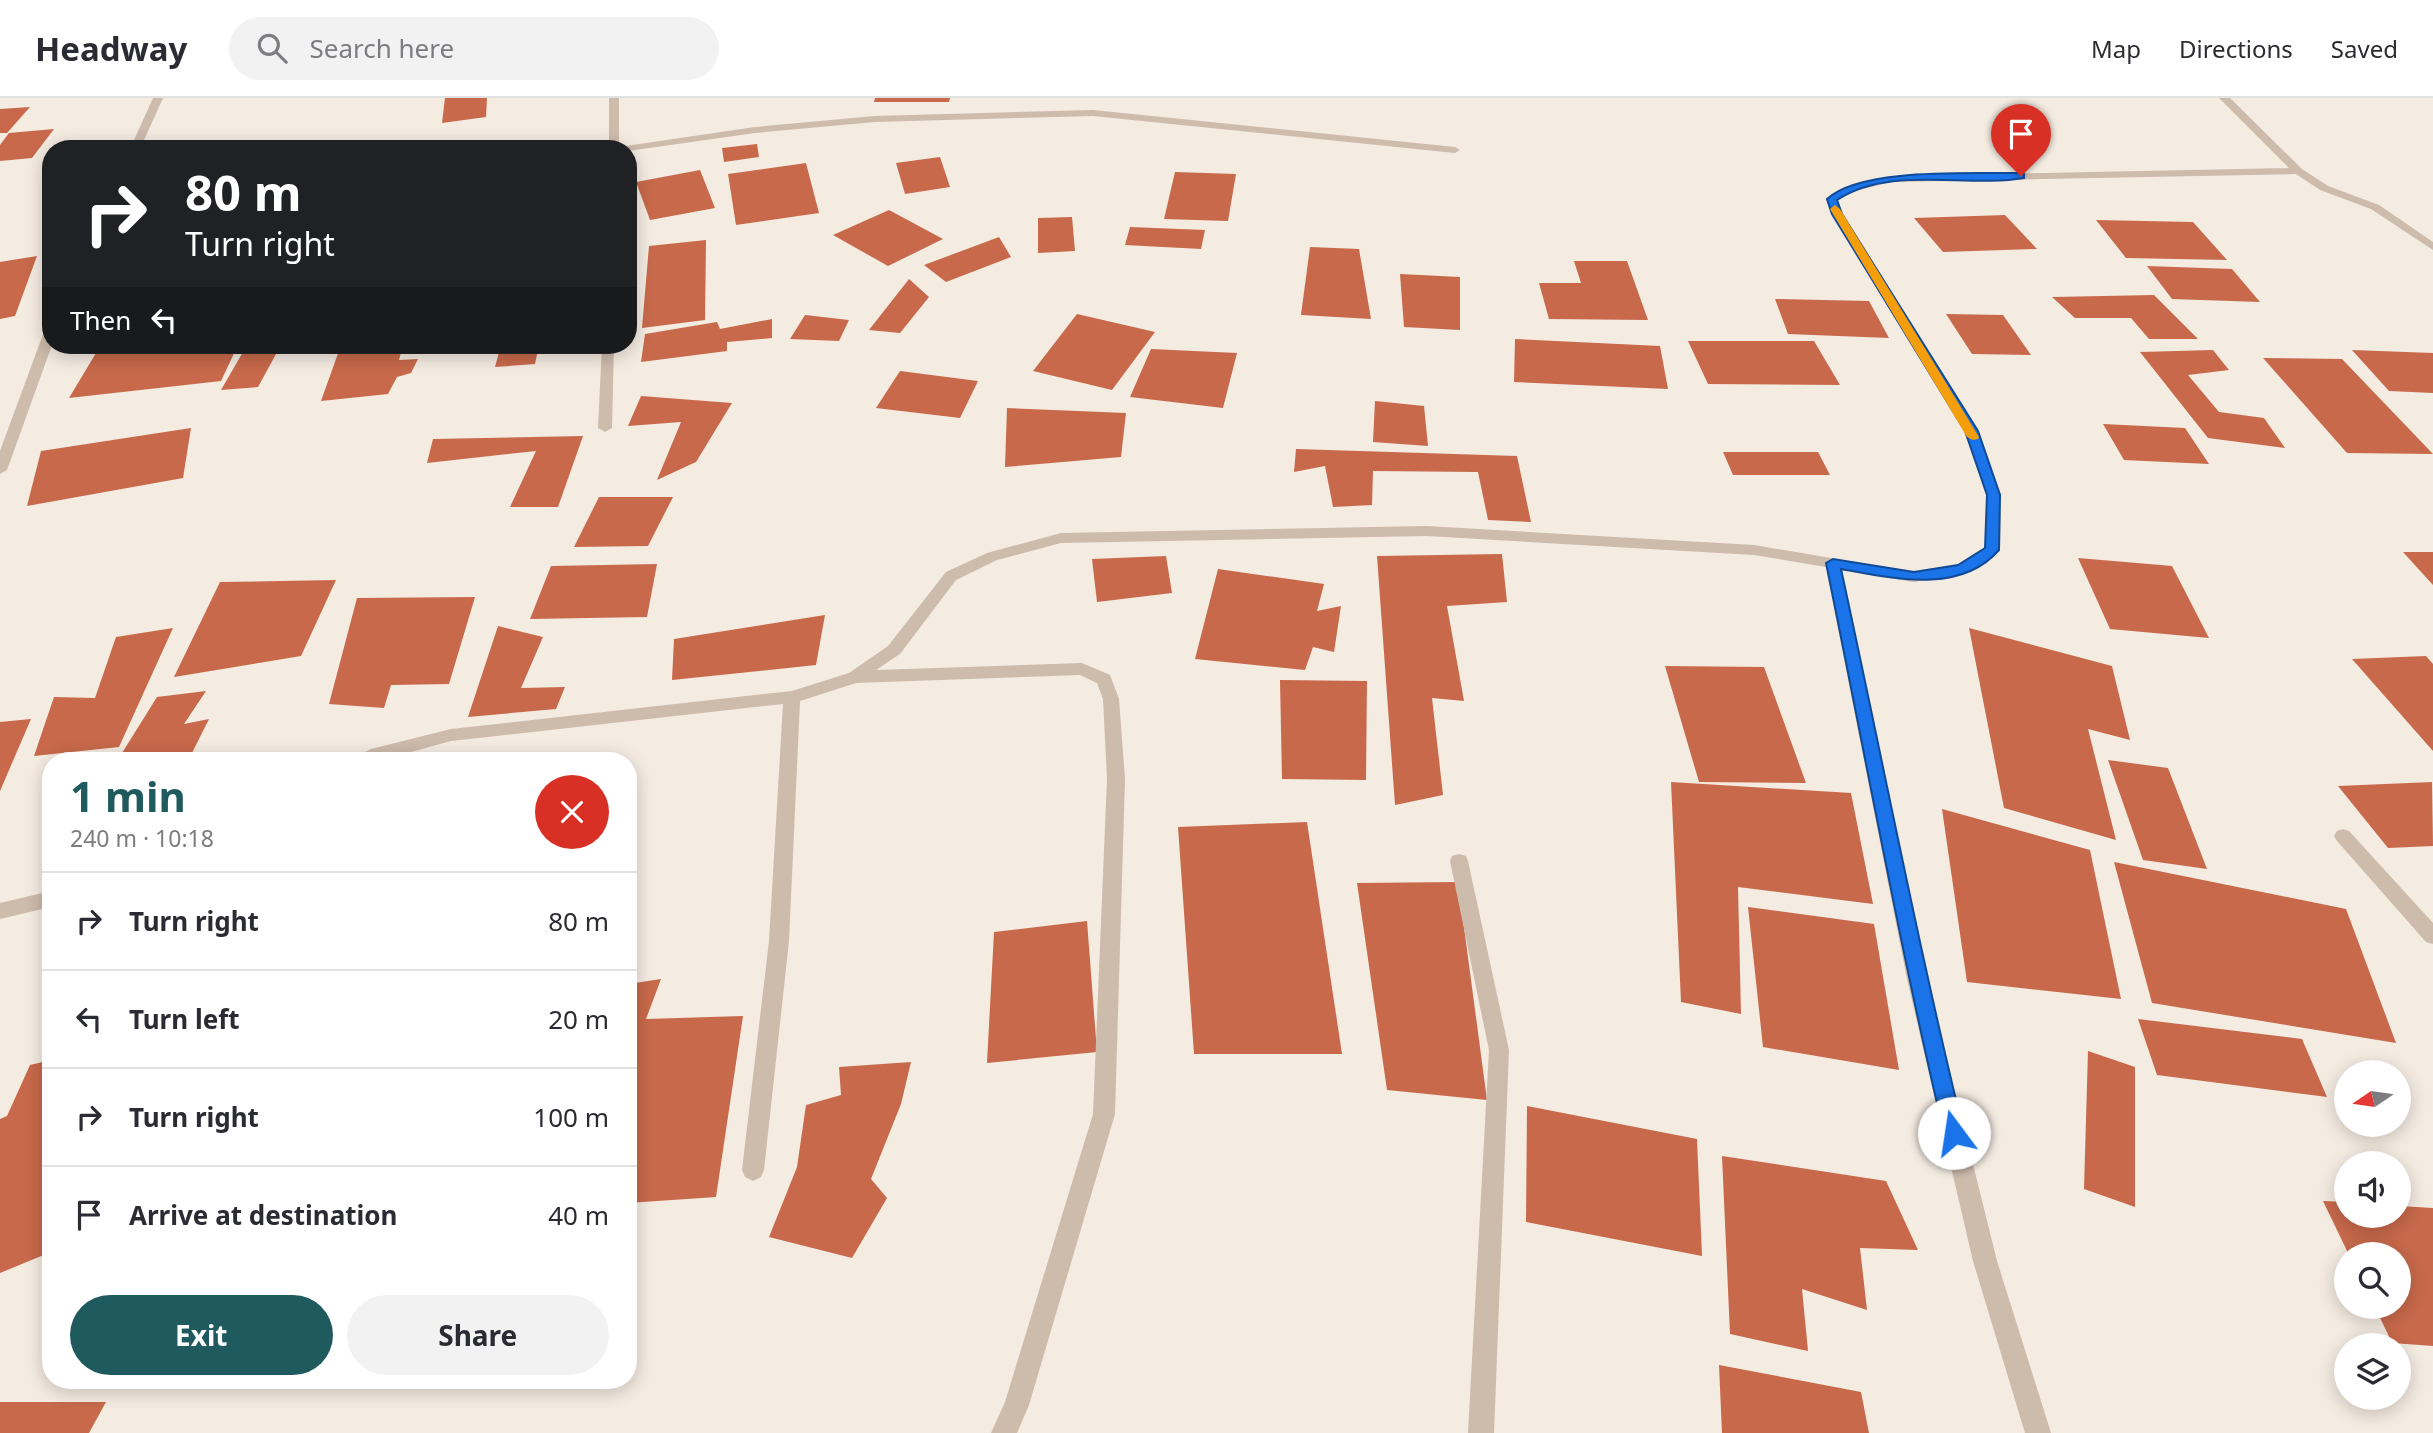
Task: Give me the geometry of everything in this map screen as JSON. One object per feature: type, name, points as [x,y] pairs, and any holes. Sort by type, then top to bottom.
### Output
[{"type":"street","points":[[139,140],[158,98]]},
{"type":"street","points":[[614,98],[614,140]]},
{"type":"street","points":[[2224,98],[2298,171],[2324,188],[2375,207],[2433,247]]},
{"type":"street","points":[[637,147],[755,130],[875,119],[1096,110],[1455,150]]},
{"type":"street","points":[[855,677],[894,650],[951,576],[992,556],[1061,538],[1427,531],[1754,550],[1914,577],[1962,569],[1992,550],[1994,495],[1971,431],[1837,214],[1832,199],[1847,190],[1892,179],[2298,171]]},
{"type":"street","points":[[0,470],[42,354]]},
{"type":"street","points":[[606,428],[608,354]]},
{"type":"street","points":[[1833,563],[1920,992],[1985,1261],[2038,1433]]},
{"type":"street","points":[[385,752],[451,735],[792,697],[855,677],[1082,668],[1104,679],[1111,699],[1116,779],[1104,1114],[1017,1405],[1004,1433]]},
{"type":"street","points":[[753,1170],[779,941],[792,697]]},
{"type":"street","points":[[2343,836],[2433,936]]},
{"type":"street","points":[[1460,861],[1499,1050],[1481,1433]]},
{"type":"street","points":[[0,911],[42,902]]},
{"type":"building","points":[[445,98],[487,98],[486,117],[442,123]]},
{"type":"building","points":[[875,98],[950,98],[949,102],[874,102]]},
{"type":"building","points":[[30,107],[7,133],[0,133],[0,109]]},
{"type":"building","points":[[54,129],[46,140],[42,140],[42,145],[32,158],[0,161],[0,145],[9,133]]},
{"type":"building","points":[[757,144],[759,157],[724,162],[722,148]]},
{"type":"building","points":[[940,157],[950,187],[905,194],[896,163]]},
{"type":"building","points":[[806,163],[819,213],[736,225],[728,174]]},
{"type":"building","points":[[700,170],[715,208],[650,220],[637,182]]},
{"type":"building","points":[[1175,172],[1236,174],[1228,221],[1164,219]]},
{"type":"building","points":[[889,210],[943,239],[888,266],[833,235]]},
{"type":"building","points":[[2005,215],[2037,249],[1943,252],[1914,218]]},
{"type":"building","points":[[1072,217],[1075,251],[1038,253],[1038,218]]},
{"type":"building","points":[[2096,220],[2193,222],[2227,260],[2126,258]]},
{"type":"building","points":[[1130,227],[1205,230],[1201,249],[1125,245]]},
{"type":"building","points":[[999,237],[1011,257],[946,282],[924,265]]},
{"type":"building","points":[[706,240],[705,320],[642,328],[649,246]]},
{"type":"building","points":[[1310,247],[1359,249],[1371,319],[1301,315]]},
{"type":"building","points":[[37,256],[15,316],[0,319],[0,262]]},
{"type":"building","points":[[1574,261],[1627,261],[1648,320],[1549,319],[1539,283],[1581,283]]},
{"type":"building","points":[[2147,266],[2232,269],[2260,302],[2172,299]]},
{"type":"building","points":[[1400,274],[1460,277],[1460,330],[1404,327]]},
{"type":"building","points":[[909,279],[929,297],[900,333],[869,330]]},
{"type":"building","points":[[2154,295],[2198,339],[2149,339],[2131,318],[2075,318],[2052,297]]},
{"type":"building","points":[[1775,299],[1869,301],[1889,338],[1788,334]]},
{"type":"building","points":[[1077,314],[1155,332],[1112,390],[1033,371]]},
{"type":"building","points":[[1946,314],[2003,315],[2031,355],[1972,354]]},
{"type":"building","points":[[805,315],[849,320],[839,341],[790,339]]},
{"type":"building","points":[[772,319],[772,338],[727,342],[727,351],[641,362],[645,334],[717,322],[720,329]]},
{"type":"building","points":[[1515,339],[1660,346],[1668,389],[1514,382]]},
{"type":"building","points":[[1688,341],[1814,341],[1840,385],[1708,384]]},
{"type":"building","points":[[1151,349],[1237,353],[1223,408],[1130,397]]},
{"type":"building","points":[[2213,350],[2229,370],[2188,375],[2219,412],[2264,418],[2285,448],[2208,438],[2140,352]]},
{"type":"building","points":[[2352,350],[2433,353],[2433,393],[2389,391]]},
{"type":"building","points":[[95,354],[234,354],[221,381],[69,398]]},
{"type":"building","points":[[242,354],[276,354],[258,387],[221,390]]},
{"type":"building","points":[[338,354],[401,354],[399,360],[418,359],[411,373],[397,377],[388,394],[321,401]]},
{"type":"building","points":[[499,354],[537,354],[535,364],[495,367]]},
{"type":"building","points":[[2263,358],[2342,359],[2433,454],[2347,453]]},
{"type":"building","points":[[900,371],[978,381],[960,418],[876,408]]},
{"type":"building","points":[[641,396],[732,403],[696,462],[657,480],[681,422],[628,426]]},
{"type":"building","points":[[1375,401],[1424,406],[1428,446],[1373,442]]},
{"type":"building","points":[[1007,408],[1126,413],[1121,457],[1005,467]]},
{"type":"building","points":[[2103,424],[2185,428],[2209,464],[2124,460]]},
{"type":"building","points":[[191,428],[183,478],[27,506],[41,451]]},
{"type":"building","points":[[583,436],[558,507],[510,507],[536,451],[427,463],[433,439]]},
{"type":"building","points":[[1296,449],[1517,456],[1531,522],[1488,520],[1478,472],[1373,471],[1372,505],[1333,507],[1325,466],[1294,472]]},
{"type":"building","points":[[1723,452],[1818,452],[1830,475],[1733,475]]},
{"type":"building","points":[[599,497],[673,497],[648,546],[574,547]]},
{"type":"building","points":[[2403,552],[2433,552],[2433,585]]},
{"type":"building","points":[[1502,554],[1507,602],[1447,606],[1464,701],[1432,698],[1443,795],[1395,805],[1377,556]]},
{"type":"building","points":[[1166,556],[1172,593],[1097,602],[1092,559]]},
{"type":"building","points":[[2078,558],[2172,566],[2209,638],[2110,629]]},
{"type":"building","points":[[657,564],[647,617],[530,619],[551,566]]},
{"type":"building","points":[[1218,569],[1324,584],[1317,611],[1341,606],[1334,652],[1313,647],[1305,670],[1195,659]]},
{"type":"building","points":[[336,580],[301,656],[174,677],[220,582]]},
{"type":"building","points":[[475,597],[449,684],[391,685],[384,708],[329,704],[357,598]]},
{"type":"building","points":[[825,615],[816,665],[672,680],[674,639]]},
{"type":"building","points":[[498,626],[543,637],[521,688],[565,687],[556,709],[468,717]]},
{"type":"building","points":[[173,628],[119,747],[42,752],[42,755],[34,756],[54,697],[95,698],[116,637]]},
{"type":"building","points":[[1969,628],[2112,666],[2130,740],[2088,729],[2116,840],[2004,808]]},
{"type":"building","points":[[2426,656],[2433,664],[2433,751],[2352,659]]},
{"type":"building","points":[[1665,666],[1764,667],[1806,783],[1699,782]]},
{"type":"building","points":[[1280,680],[1367,681],[1366,780],[1282,779]]},
{"type":"building","points":[[206,691],[184,724],[209,719],[192,752],[123,752],[157,697]]},
{"type":"building","points":[[31,719],[0,791],[0,722]]},
{"type":"building","points":[[2108,760],[2168,768],[2207,869],[2143,860]]},
{"type":"building","points":[[1671,782],[1851,793],[1873,904],[1738,887],[1741,1014],[1681,1002]]},
{"type":"building","points":[[2432,782],[2433,846],[2388,848],[2338,786]]},
{"type":"building","points":[[1942,809],[2090,850],[2121,999],[1967,982]]},
{"type":"building","points":[[1307,822],[1342,1054],[1194,1054],[1178,827]]},
{"type":"building","points":[[2114,862],[2346,909],[2396,1043],[2152,1003]]},
{"type":"building","points":[[1458,882],[1487,1100],[1387,1090],[1357,883]]},
{"type":"building","points":[[1748,907],[1874,924],[1899,1070],[1763,1047]]},
{"type":"building","points":[[1087,921],[1097,1052],[987,1063],[994,932]]},
{"type":"building","points":[[661,979],[646,1019],[743,1016],[716,1197],[637,1202],[637,983]]},
{"type":"building","points":[[2138,1019],[2302,1039],[2327,1097],[2157,1075]]},
{"type":"building","points":[[2088,1051],[2135,1067],[2135,1207],[2084,1189]]},
{"type":"building","points":[[42,1062],[42,1256],[0,1273],[0,1119],[7,1116],[30,1065]]},
{"type":"building","points":[[911,1062],[901,1104],[871,1179],[887,1198],[852,1258],[769,1237],[797,1167],[806,1105],[841,1095],[839,1067]]},
{"type":"building","points":[[1527,1106],[1697,1139],[1702,1256],[1526,1222]]},
{"type":"building","points":[[1722,1156],[1886,1181],[1918,1250],[1860,1248],[1867,1310],[1802,1289],[1808,1351],[1730,1334]]},
{"type":"building","points":[[2323,1201],[2334,1201],[2334,1224]]},
{"type":"building","points":[[2411,1207],[2433,1208],[2433,1346],[2411,1344],[2411,1333],[2387,1333],[2381,1319],[2411,1319],[2411,1242],[2343,1242],[2336,1228],[2411,1228]]},
{"type":"building","points":[[1719,1365],[1861,1392],[1869,1433],[1722,1433]]},
{"type":"building","points":[[0,1402],[106,1402],[89,1433],[0,1433]]},
{"type":"slow traffic","points":[[1835,209],[1973,437]]},
{"type":"route","points":[[1954,1133],[1917,979],[1833,563],[1914,577],[1962,569],[1992,550],[1994,495],[1971,431],[1837,214],[1832,199],[1847,190],[1892,179],[2021,176]]}]
